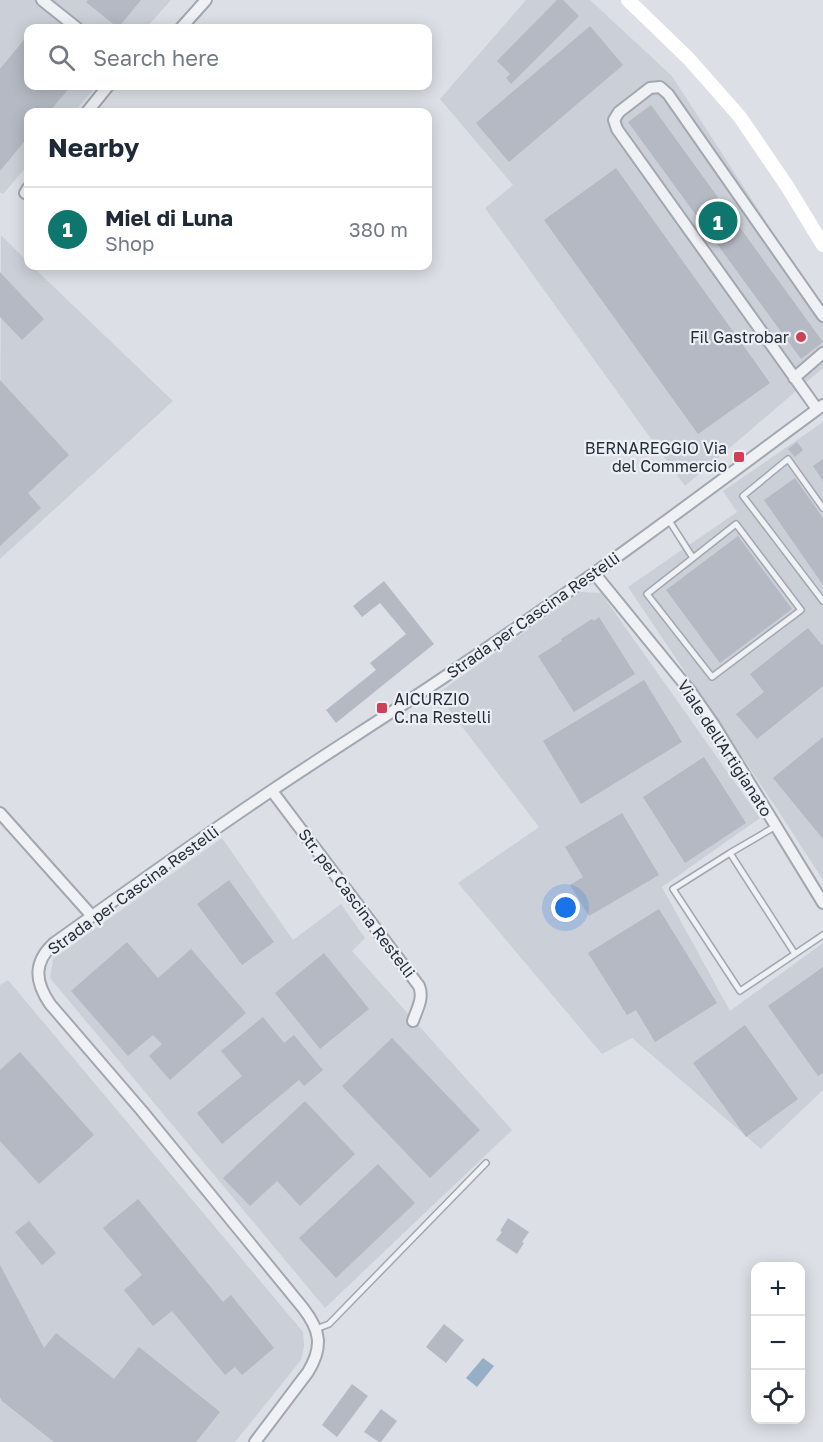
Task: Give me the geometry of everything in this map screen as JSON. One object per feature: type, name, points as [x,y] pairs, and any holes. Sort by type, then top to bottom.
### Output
[{"type":"street","points":[[42,0],[72,24]]},
{"type":"street","points":[[185,24],[206,0]]},
{"type":"street","points":[[628,0],[689,59],[740,117],[787,186],[823,245]]},
{"type":"street","points":[[820,407],[794,378],[617,129],[614,120],[619,112],[650,88],[660,87],[668,94],[823,316]]},
{"type":"street","points":[[90,108],[105,90]]},
{"type":"street","points":[[794,378],[823,353]]},
{"type":"street","name":"Strada per Cascina Restelli","points":[[316,1329],[303,1308],[142,1111],[50,1004],[39,981],[39,969],[45,952],[92,916],[272,790],[459,667],[594,573],[820,407]]},
{"type":"street","name":"Viale dell'Artigianato","points":[[594,573],[691,692],[714,725],[823,903]]},
{"type":"street","name":"Str. per Cascina Restelli","points":[[272,790],[419,986],[422,993],[420,1003],[412,1021]]},
{"type":"street","points":[[0,813],[92,916]]},
{"type":"street","points":[[255,1442],[313,1364],[317,1352],[316,1329]]},
{"type":"lane","points":[[823,508],[788,459],[743,496],[823,601]]},
{"type":"lane","points":[[668,519],[693,558]]},
{"type":"lane","points":[[736,524],[801,610],[712,677],[647,594],[693,558],[736,524]]},
{"type":"lane","points":[[776,826],[673,889],[740,991],[823,935]]},
{"type":"lane","points":[[730,853],[795,954]]},
{"type":"lane","points":[[316,1329],[329,1324],[486,1163]]},
{"type":"shaded area","points":[[0,0],[171,0],[150,24],[24,24],[24,90],[93,90],[78,108],[24,108],[24,170],[3,194],[0,192]]},
{"type":"shaded area","points":[[526,0],[590,0],[672,76],[823,310],[823,368],[685,486],[485,208],[513,185],[440,99]]},
{"type":"shaded area","points":[[1,235],[24,258],[24,270],[36,270],[173,401],[0,559]]},
{"type":"shaded area","points":[[823,422],[823,880],[628,587],[737,512],[723,491]]},
{"type":"shaded area","points":[[581,592],[601,593],[760,818],[662,887],[730,1011],[823,943],[823,1090],[761,1149],[632,1038],[602,1054],[458,883],[539,827],[437,694]]},
{"type":"shaded area","points":[[222,838],[293,940],[341,904],[365,938],[352,951],[512,1130],[325,1308],[50,978],[53,959]]},
{"type":"shaded area","points":[[8,980],[303,1332],[304,1346],[301,1360],[235,1442],[0,1442],[0,985]]},
{"type":"water","points":[[483,1358],[494,1366],[477,1387],[466,1378]]},
{"type":"building","points":[[88,0],[141,0],[121,24],[113,24],[86,2]]},
{"type":"building","points":[[557,0],[563,0],[579,16],[511,84],[506,78],[510,74],[497,61]]},
{"type":"building","points":[[590,26],[623,65],[509,162],[476,123]]},
{"type":"building","points":[[24,40],[24,90],[68,90],[52,108],[24,108],[24,142],[0,171],[0,69]]},
{"type":"building","points":[[651,105],[823,342],[801,359],[628,122]]},
{"type":"building","points":[[616,168],[770,383],[698,434],[544,220]]},
{"type":"building","points":[[0,272],[44,319],[22,340],[0,317]]},
{"type":"building","points":[[0,380],[69,455],[28,493],[41,508],[0,546]]},
{"type":"building","points":[[797,442],[803,450],[795,457],[788,449]]},
{"type":"building","points":[[823,459],[823,481],[813,466]]},
{"type":"building","points":[[795,478],[823,518],[823,585],[764,500]]},
{"type":"building","points":[[738,536],[792,609],[720,663],[666,590]]},
{"type":"building","points":[[384,581],[434,644],[336,723],[326,710],[376,670],[370,663],[406,634],[380,603],[362,617],[353,606]]},
{"type":"building","points":[[599,617],[635,674],[574,712],[538,656],[592,619],[594,621]]},
{"type":"building","points":[[808,628],[823,644],[823,686],[757,739],[736,714],[764,692],[750,674]]},
{"type":"building","points":[[644,680],[682,742],[581,804],[543,741]]},
{"type":"building","points":[[823,737],[823,839],[773,778]]},
{"type":"building","points":[[704,757],[746,823],[685,863],[643,797]]},
{"type":"building","points":[[622,813],[659,875],[589,916],[570,885],[583,877],[565,847]]},
{"type":"building","points":[[229,880],[274,942],[242,965],[197,904]]},
{"type":"building","points":[[659,909],[717,1003],[655,1042],[636,1010],[627,1015],[588,953]]},
{"type":"building","points":[[127,942],[158,978],[191,949],[246,1013],[170,1080],[149,1056],[162,1044],[153,1035],[128,1056],[71,991]]},
{"type":"building","points":[[324,953],[369,1009],[320,1049],[275,993]]},
{"type":"building","points":[[823,967],[823,1073],[818,1076],[768,1006]]},
{"type":"building","points":[[263,1017],[284,1043],[294,1035],[323,1070],[304,1086],[299,1080],[222,1144],[197,1113],[242,1076],[221,1051]]},
{"type":"building","points":[[745,1025],[798,1099],[746,1137],[693,1063]]},
{"type":"building","points":[[392,1038],[480,1130],[430,1178],[342,1086]]},
{"type":"building","points":[[20,1052],[94,1135],[39,1184],[0,1141],[0,1070]]},
{"type":"building","points":[[305,1101],[355,1154],[300,1206],[277,1181],[250,1206],[223,1178]]},
{"type":"building","points":[[378,1164],[415,1203],[336,1278],[299,1238]]},
{"type":"building","points":[[138,1199],[223,1302],[231,1295],[274,1348],[242,1375],[235,1367],[225,1375],[172,1311],[153,1326],[124,1290],[142,1275],[103,1228]]},
{"type":"building","points":[[508,1218],[529,1232],[517,1254],[496,1240]]},
{"type":"building","points":[[29,1221],[56,1253],[42,1265],[15,1232]]},
{"type":"building","points":[[0,1265],[44,1348],[56,1333],[114,1379],[139,1347],[220,1412],[196,1442],[54,1442],[0,1397]]},
{"type":"building","points":[[444,1324],[464,1340],[446,1363],[426,1347]]},
{"type":"building","points":[[352,1384],[368,1396],[337,1437],[322,1425]]},
{"type":"building","points":[[381,1409],[397,1421],[379,1442],[364,1432]]},
{"type":"place","name":"Miel di Luna","points":[[718,221]]},
{"type":"place","name":"Fil Gastrobar","points":[[801,337]]},
{"type":"place","name":"BERNAREGGIO Via del Commercio","points":[[739,457]]},
{"type":"place","name":"AICURZIO C.na Restelli","points":[[382,708]]}]
